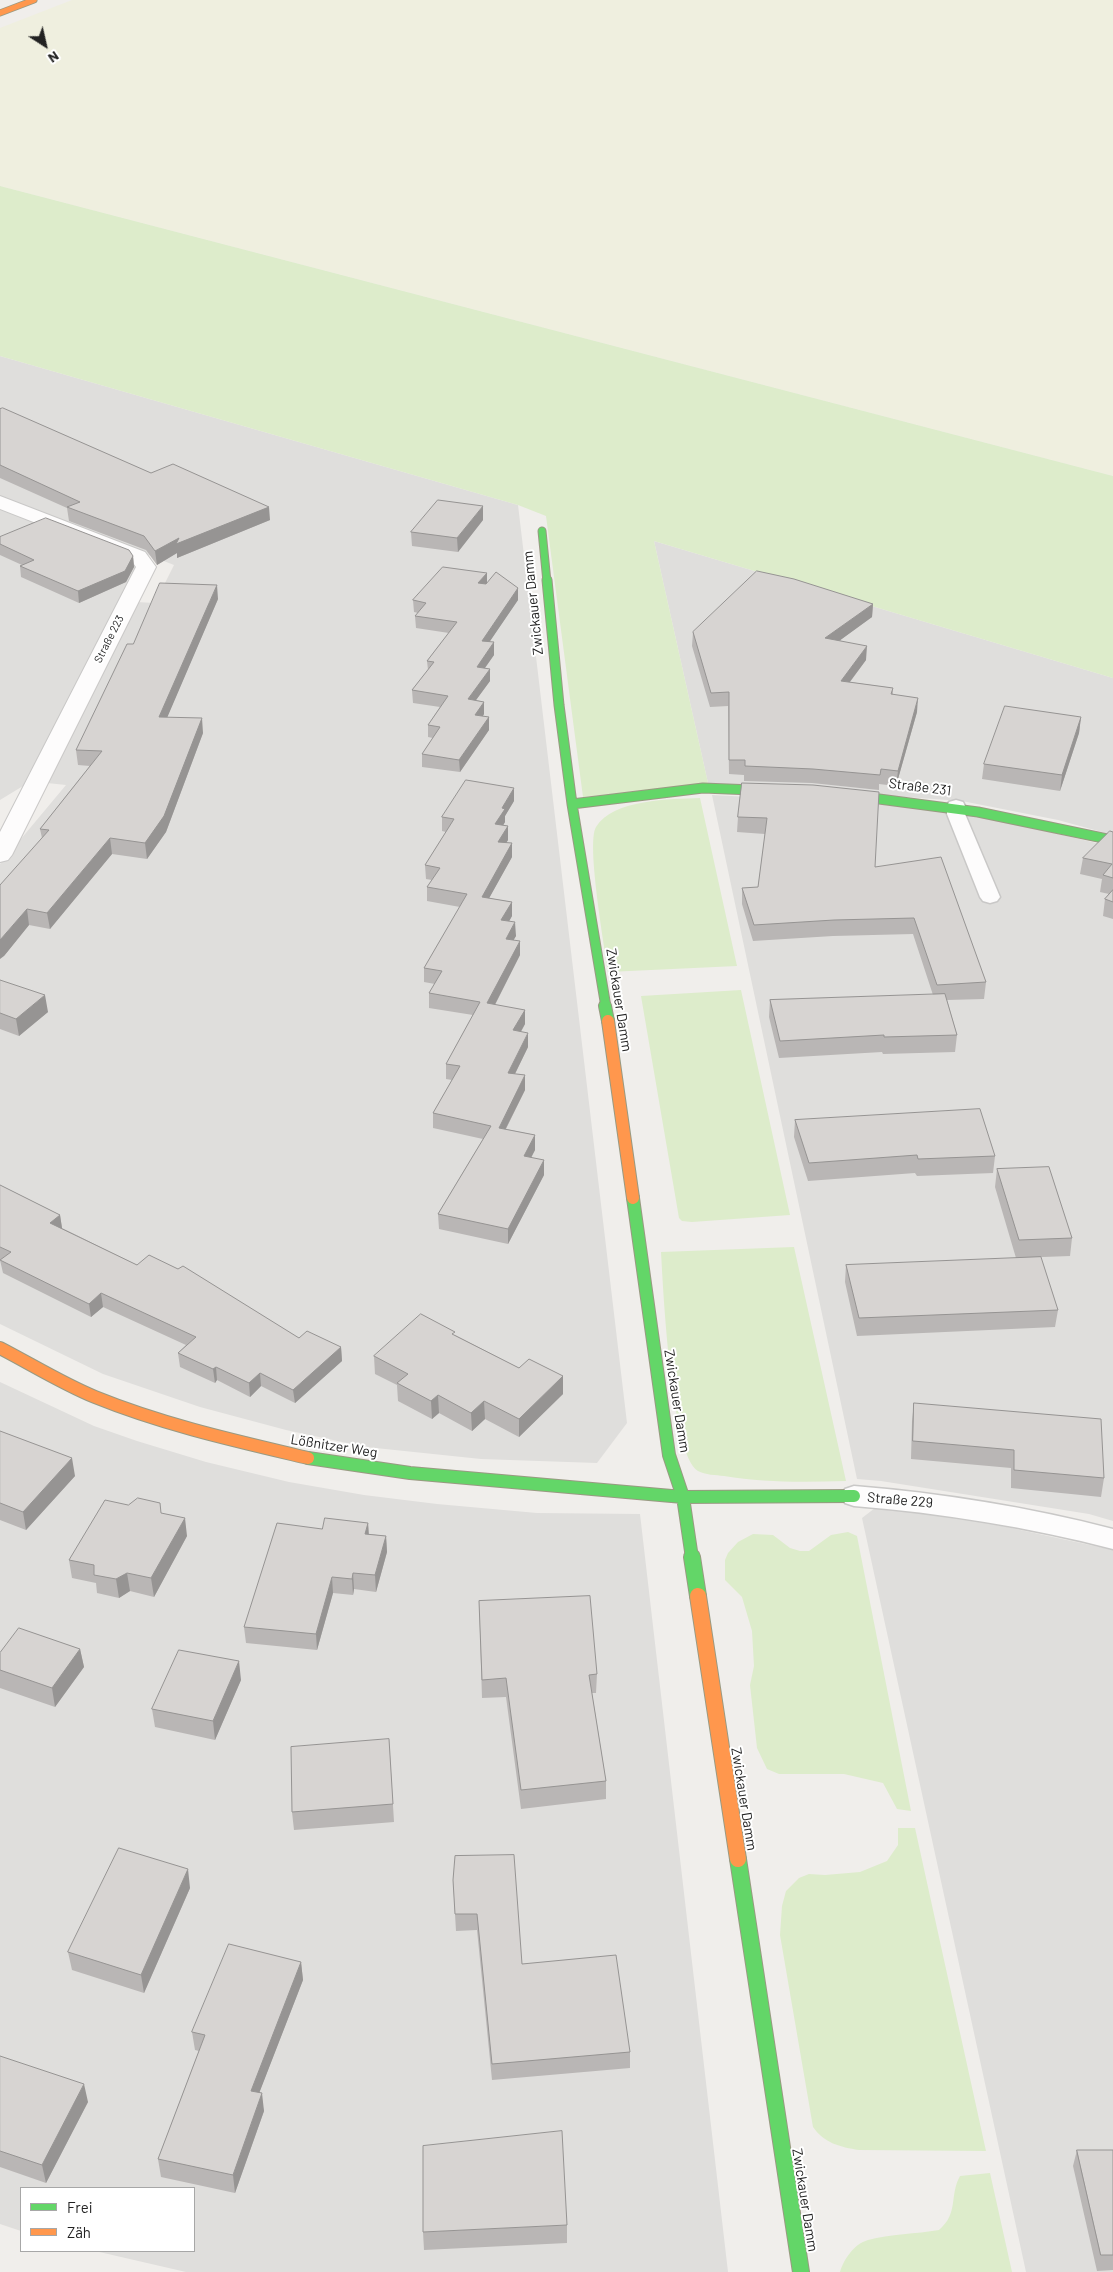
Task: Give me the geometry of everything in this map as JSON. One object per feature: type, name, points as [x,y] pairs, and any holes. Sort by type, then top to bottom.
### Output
[{"type":"street","points":[[0,13],[34,0]]},
{"type":"street","name":"Straße 223","points":[[0,502],[138,556],[146,567],[1,853]]},
{"type":"street","name":"Zwickauer Damm","points":[[542,531],[552,639],[572,804],[603,985],[669,1455],[682,1497],[801,2272]]},
{"type":"street","points":[[572,804],[703,788],[794,791]]},
{"type":"street","name":"Straße 231","points":[[831,794],[956,806],[1049,822],[1113,840]]},
{"type":"street","name":"Lößnitzer Weg","points":[[0,1348],[94,1396],[151,1418],[217,1437],[297,1456],[410,1473],[507,1483],[643,1492],[682,1497]]},
{"type":"street","name":"Straße 229","points":[[682,1497],[854,1496]]},
{"type":"lane","points":[[956,806],[956,814],[990,898]]},
{"type":"lane","name":"Straße 229","points":[[854,1496],[920,1501],[1016,1516],[1113,1539]]},
{"type":"shaded area","points":[[0,356],[518,505],[627,1423],[597,1463],[481,1459],[366,1447],[286,1430],[200,1407],[103,1374],[0,1324],[0,864],[66,785],[47,783],[136,602],[155,603],[174,565],[0,497]]},
{"type":"shaded area","points":[[0,508],[129,559],[136,568],[23,786],[0,800]]},
{"type":"shaded area","points":[[654,541],[1113,678],[1113,835],[1058,820],[962,801],[708,783]]},
{"type":"shaded area","points":[[712,795],[864,803],[974,814],[1113,847],[1113,1521],[1089,1514],[881,1481],[857,1479]]},
{"type":"shaded area","points":[[0,1382],[94,1426],[137,1441],[206,1462],[289,1482],[364,1495],[437,1504],[537,1513],[640,1514],[728,2272],[186,2272],[99,2252],[195,2252],[195,2187],[20,2187],[20,2231],[0,2224]]},
{"type":"shaded area","points":[[900,1504],[1113,1550],[1113,2272],[1026,2272],[862,1518],[875,1508]]},
{"type":"green space","points":[[72,0],[1113,0],[1113,476],[0,186],[0,28]]},
{"type":"green space","points":[[0,186],[1113,476],[1113,678],[654,541],[708,783],[583,797],[546,516],[518,505],[0,356]]},
{"type":"green space","points":[[700,798],[737,966],[608,972],[593,853],[596,827],[604,818],[615,811],[629,806],[659,800]]},
{"type":"green space","points":[[741,990],[790,1215],[692,1222],[682,1221],[679,1218],[641,996]]},
{"type":"green space","points":[[794,1247],[846,1481],[770,1481],[711,1475],[698,1471],[689,1458],[681,1435],[675,1404],[666,1332],[661,1252]]},
{"type":"green space","points":[[848,1532],[857,1536],[911,1811],[897,1809],[883,1783],[844,1774],[779,1774],[767,1769],[757,1748],[750,1685],[754,1666],[752,1631],[742,1597],[725,1580],[725,1560],[728,1553],[738,1542],[753,1534],[773,1535],[790,1548],[809,1551],[831,1535]]},
{"type":"green space","points":[[898,1828],[915,1828],[986,2151],[859,2150],[827,2141],[813,2127],[780,1935],[782,1906],[786,1891],[799,1878],[809,1874],[825,1875],[860,1872],[887,1861],[898,1845]]},
{"type":"green space","points":[[990,2173],[1012,2272],[840,2272],[850,2253],[863,2242],[885,2236],[939,2230],[945,2224],[952,2211],[955,2190],[960,2176]]},
{"type":"building","points":[[3,408],[151,473],[173,464],[269,507],[176,544],[179,538],[155,551],[144,536],[67,507],[80,502],[0,465],[0,409]]},
{"type":"building","points":[[438,500],[483,506],[457,538],[411,532]]},
{"type":"building","points":[[46,518],[129,550],[133,556],[125,571],[78,591],[20,566],[34,560],[0,544],[0,537]]},
{"type":"building","points":[[443,567],[487,573],[478,583],[486,584],[496,572],[518,588],[482,641],[494,642],[477,667],[490,669],[468,699],[484,702],[475,715],[489,717],[459,760],[422,754],[440,727],[428,725],[448,696],[412,690],[434,662],[427,661],[457,622],[415,616],[426,603],[413,600]]},
{"type":"building","points":[[757,571],[794,579],[873,604],[825,638],[867,646],[841,681],[893,688],[891,694],[918,698],[898,771],[881,769],[880,775],[813,769],[745,766],[745,760],[729,760],[729,692],[711,693],[693,632]]},
{"type":"building","points":[[160,583],[217,585],[159,717],[202,718],[164,816],[145,843],[110,838],[47,913],[27,909],[0,940],[0,885],[49,830],[40,829],[102,751],[76,750],[127,644],[133,644]]},
{"type":"building","points":[[1005,706],[1081,717],[1062,775],[984,764]]},
{"type":"building","points":[[466,780],[514,788],[502,808],[505,809],[495,824],[508,826],[498,842],[512,843],[482,897],[512,902],[501,920],[515,922],[506,939],[520,941],[487,1003],[525,1010],[513,1030],[528,1033],[508,1073],[525,1075],[499,1128],[535,1135],[524,1156],[544,1160],[508,1229],[438,1214],[491,1126],[433,1113],[460,1066],[446,1064],[480,1002],[429,993],[442,971],[424,968],[467,894],[427,887],[440,868],[425,865],[454,819],[442,817]]},
{"type":"building","points":[[742,783],[813,785],[879,792],[875,867],[941,857],[986,982],[937,985],[914,918],[754,925],[742,888],[758,887],[767,818],[738,817]]},
{"type":"building","points":[[1110,831],[1113,832],[1113,878],[1103,875],[1112,864],[1083,858]]},
{"type":"building","points":[[1113,890],[1113,902],[1105,899]]},
{"type":"building","points":[[0,980],[45,995],[16,1019],[0,1013]]},
{"type":"building","points":[[945,994],[957,1035],[884,1037],[884,1035],[780,1041],[770,1000]]},
{"type":"building","points":[[980,1109],[995,1156],[918,1159],[917,1155],[809,1163],[795,1120]]},
{"type":"building","points":[[1049,1167],[1072,1238],[1019,1240],[997,1169]]},
{"type":"building","points":[[0,1185],[60,1215],[50,1223],[137,1265],[149,1255],[178,1269],[183,1266],[299,1338],[307,1331],[341,1347],[293,1390],[260,1373],[249,1383],[216,1367],[213,1369],[178,1353],[196,1337],[101,1293],[89,1304],[0,1260],[11,1252],[0,1247]]},
{"type":"building","points":[[1041,1257],[1058,1310],[859,1318],[846,1265]]},
{"type":"building","points":[[421,1314],[455,1332],[452,1334],[519,1368],[529,1359],[563,1376],[519,1419],[484,1401],[471,1413],[438,1395],[431,1401],[397,1383],[408,1374],[374,1356]]},
{"type":"building","points":[[914,1403],[1101,1419],[1104,1478],[1014,1470],[1014,1450],[913,1441]]},
{"type":"building","points":[[0,1431],[72,1458],[23,1512],[0,1503]]},
{"type":"building","points":[[138,1498],[160,1503],[161,1513],[185,1518],[151,1578],[127,1573],[116,1579],[94,1575],[94,1565],[69,1560],[105,1500],[128,1505]]},
{"type":"building","points":[[325,1518],[368,1523],[365,1534],[386,1536],[375,1575],[353,1573],[352,1579],[332,1577],[316,1634],[244,1627],[277,1523],[322,1529]]},
{"type":"building","points":[[590,1596],[597,1674],[589,1675],[606,1781],[521,1790],[506,1678],[482,1680],[479,1601]]},
{"type":"building","points":[[19,1628],[80,1649],[52,1688],[0,1670],[0,1653]]},
{"type":"building","points":[[179,1650],[239,1661],[213,1721],[152,1709]]},
{"type":"building","points":[[389,1739],[393,1804],[292,1812],[291,1747]]},
{"type":"building","points":[[119,1848],[188,1869],[141,1975],[68,1952]]},
{"type":"building","points":[[514,1855],[522,1964],[616,1955],[630,2052],[492,2064],[477,1914],[455,1914],[453,1880],[455,1856]]},
{"type":"building","points":[[229,1944],[301,1962],[251,2091],[262,2093],[233,2175],[158,2159],[205,2035],[192,2032]]},
{"type":"building","points":[[0,2056],[84,2084],[42,2165],[0,2151]]},
{"type":"building","points":[[562,2131],[567,2225],[423,2232],[423,2146]]},
{"type":"building","points":[[1077,2150],[1113,2150],[1113,2255],[1101,2255]]},
{"type":"traffic: fast","points":[[542,531],[559,705],[572,804],[608,1021]]},
{"type":"traffic: fast","points":[[572,804],[703,788],[778,791]]},
{"type":"traffic: fast","points":[[841,794],[978,812],[1045,824],[1113,840]]},
{"type":"traffic: fast","points":[[633,1198],[669,1455],[683,1497],[698,1596]]},
{"type":"traffic: fast","points":[[308,1458],[410,1473],[683,1497],[854,1496]]},
{"type":"traffic: fast","points":[[738,1859],[801,2272]]},
{"type":"traffic: slow","points":[[0,13],[34,0]]},
{"type":"traffic: slow","points":[[608,1021],[633,1198]]},
{"type":"traffic: slow","points":[[0,1348],[93,1396],[151,1418],[217,1437],[308,1458]]},
{"type":"traffic: slow","points":[[698,1596],[738,1859]]}]
